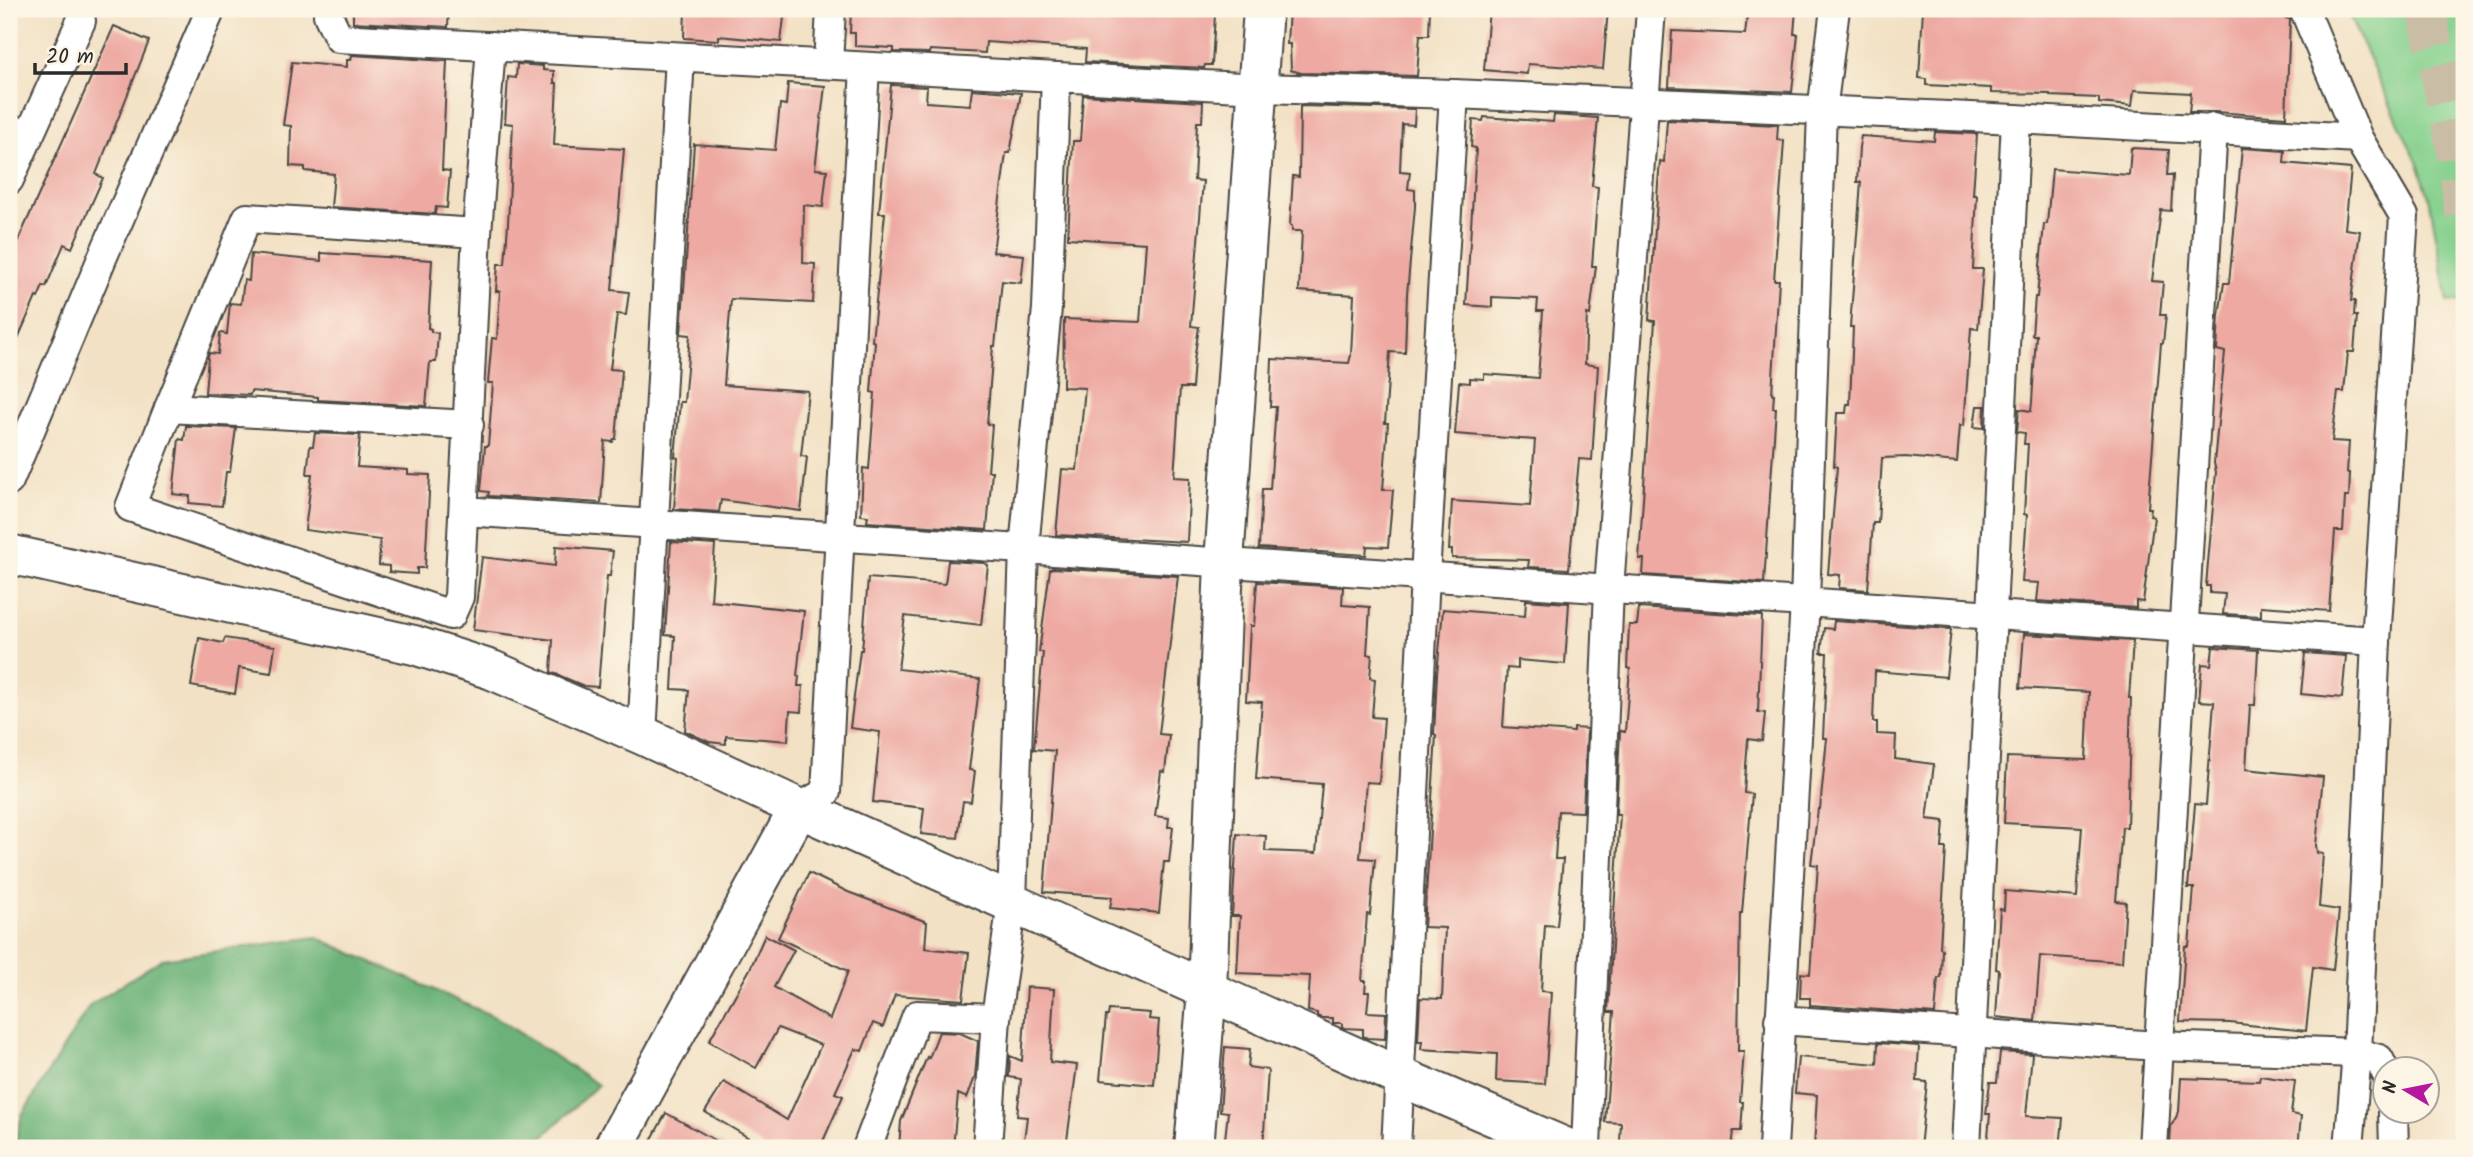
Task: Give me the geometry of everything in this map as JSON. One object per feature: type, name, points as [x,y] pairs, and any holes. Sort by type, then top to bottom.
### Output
[{"type":"street","points":[[9,481],[211,9]]},
{"type":"street","points":[[329,9],[328,15],[339,38],[1259,88],[2016,119],[2358,138]]},
{"type":"street","points":[[828,64],[831,9]]},
{"type":"street","points":[[1195,1148],[1207,990],[1224,562],[1263,9]]},
{"type":"street","points":[[1586,1148],[1609,589],[1651,9]]},
{"type":"street","points":[[1773,1148],[1805,602],[1822,111],[1835,9]]},
{"type":"street","points":[[2305,9],[2358,138],[2404,216],[2376,641],[2357,1053],[2350,1148]]},
{"type":"street","points":[[9,180],[20,125],[81,20]]},
{"type":"street","points":[[477,233],[247,218],[130,507],[450,615],[459,597],[477,233],[491,46]]},
{"type":"street","points":[[642,735],[680,57]]},
{"type":"street","points":[[613,1148],[799,808],[826,792],[865,67]]},
{"type":"street","points":[[987,1148],[996,1018],[1012,902],[1024,548],[1047,309],[1056,77]]},
{"type":"street","points":[[1396,1148],[1425,576],[1454,94]]},
{"type":"street","points":[[1966,1148],[2016,119]]},
{"type":"street","points":[[2153,1148],[2213,128]]},
{"type":"street","points":[[169,408],[469,425]]},
{"type":"street","points":[[464,511],[2376,641]]},
{"type":"street","points":[[9,554],[414,645],[492,670],[1401,1077],[1567,1148]]},
{"type":"street","points":[[867,1148],[917,1015],[996,1018]]},
{"type":"street","points":[[1779,1020],[2158,1046],[2357,1053],[2372,1057]]},
{"type":"street","points":[[2393,1126],[2394,1148]]},
{"type":"green space","points":[[2346,9],[2464,9],[2464,300],[2448,302],[2429,197],[2418,164]]},
{"type":"green space","points":[[316,937],[497,1018],[598,1085],[531,1148],[14,1148],[22,1115],[90,1005],[162,959]]},
{"type":"building","points":[[353,9],[449,9],[448,27],[353,22]]},
{"type":"building","points":[[685,9],[785,9],[781,42],[719,36],[719,40],[684,38]]},
{"type":"building","points":[[851,9],[1206,9],[1206,13],[1215,14],[1212,65],[1205,65],[1204,68],[1085,62],[1086,49],[986,42],[985,53],[930,50],[929,53],[894,52],[894,48],[855,46],[855,33],[850,33]]},
{"type":"building","points":[[1289,9],[1430,9],[1429,35],[1420,35],[1417,76],[1301,73],[1291,70],[1290,44],[1287,44]]},
{"type":"building","points":[[1489,9],[1608,9],[1603,69],[1528,64],[1527,74],[1484,70]]},
{"type":"building","points":[[1748,9],[1796,9],[1794,34],[1798,34],[1792,92],[1669,87],[1672,31],[1745,34]]},
{"type":"building","points":[[1923,9],[2235,9],[2290,19],[2286,117],[2189,112],[2191,93],[2134,90],[2132,106],[2099,103],[2099,98],[1991,93],[1991,88],[1926,85],[1926,79],[1919,78]]},
{"type":"building","points":[[114,26],[149,41],[96,174],[103,178],[72,248],[64,244],[46,287],[43,286],[38,298],[36,297],[9,359],[9,261]]},
{"type":"building","points":[[352,55],[447,61],[442,170],[450,171],[447,208],[436,207],[435,214],[331,207],[334,174],[305,171],[305,167],[290,166],[291,126],[283,125],[292,62],[347,67],[347,60],[351,60]]},
{"type":"building","points":[[517,64],[543,66],[543,70],[554,71],[554,83],[557,83],[554,145],[624,149],[612,290],[629,292],[626,315],[617,314],[610,369],[622,370],[616,439],[613,442],[605,441],[601,503],[488,496],[489,492],[481,491],[493,383],[488,383],[492,338],[497,339],[500,291],[496,291],[498,264],[505,264],[508,224],[513,124],[505,123],[508,77],[516,78]]},
{"type":"building","points":[[788,83],[825,86],[815,169],[827,170],[823,207],[804,205],[803,263],[815,264],[813,303],[731,299],[724,385],[808,391],[801,456],[807,457],[801,511],[721,500],[719,512],[674,509],[680,402],[684,402],[690,335],[681,334],[694,144],[775,150],[780,104],[786,105]]},
{"type":"building","points":[[891,85],[927,87],[926,102],[970,105],[972,89],[1021,93],[1010,153],[1006,153],[993,252],[1024,255],[1021,283],[1002,281],[993,346],[987,424],[992,425],[988,471],[992,471],[987,530],[867,522],[868,516],[861,515],[863,468],[869,469],[875,393],[871,392],[875,342],[872,341],[885,213],[879,213]]},
{"type":"building","points":[[1083,95],[1203,102],[1202,122],[1197,122],[1194,180],[1203,181],[1191,326],[1199,327],[1192,388],[1180,388],[1174,477],[1190,478],[1187,542],[1056,535],[1062,469],[1077,470],[1085,388],[1063,387],[1064,319],[1140,322],[1146,243],[1068,238],[1073,141],[1080,141]]},
{"type":"building","points":[[1300,106],[1415,109],[1414,125],[1402,124],[1400,171],[1410,172],[1408,189],[1415,190],[1415,207],[1405,353],[1390,352],[1383,490],[1393,490],[1388,547],[1367,546],[1366,555],[1259,548],[1262,489],[1270,489],[1276,407],[1270,407],[1272,359],[1349,363],[1351,355],[1354,295],[1299,291],[1302,231],[1292,231],[1290,225],[1293,176],[1299,177]]},
{"type":"building","points":[[1554,115],[1598,118],[1592,186],[1598,187],[1592,266],[1596,266],[1590,315],[1587,314],[1585,364],[1598,366],[1592,460],[1579,459],[1569,569],[1528,567],[1529,560],[1452,558],[1452,550],[1449,550],[1452,501],[1530,506],[1535,440],[1455,434],[1459,382],[1470,383],[1470,378],[1484,379],[1484,374],[1538,378],[1543,311],[1537,311],[1538,299],[1492,297],[1492,307],[1466,305],[1476,148],[1471,147],[1473,120],[1483,121],[1484,117],[1553,122]]},
{"type":"building","points":[[1667,120],[1778,125],[1777,140],[1784,141],[1774,280],[1779,280],[1772,394],[1773,408],[1776,408],[1764,583],[1643,575],[1644,559],[1639,559],[1655,321],[1649,320],[1660,161],[1664,162]]},
{"type":"building","points":[[1935,132],[1977,134],[1973,195],[1977,195],[1973,269],[1983,269],[1978,329],[1971,328],[1964,426],[1960,425],[1957,462],[1906,457],[1882,458],[1878,523],[1873,523],[1868,590],[1839,588],[1840,575],[1828,574],[1837,467],[1834,466],[1837,413],[1846,413],[1847,404],[1850,404],[1853,327],[1850,327],[1861,182],[1857,182],[1861,136],[1934,141]]},
{"type":"building","points":[[2131,148],[2169,150],[2167,175],[2173,175],[2171,211],[2161,210],[2152,281],[2163,282],[2160,315],[2166,315],[2161,343],[2148,508],[2151,508],[2150,516],[2154,517],[2143,602],[2136,601],[2136,608],[2037,601],[2039,583],[2022,582],[2028,444],[2024,444],[2025,433],[2017,432],[2019,409],[2031,411],[2036,335],[2032,335],[2035,297],[2044,224],[2047,224],[2052,169],[2129,175]]},
{"type":"building","points":[[2242,148],[2285,151],[2284,163],[2351,169],[2345,229],[2360,231],[2351,301],[2355,301],[2354,316],[2357,316],[2354,352],[2348,352],[2344,392],[2338,392],[2332,441],[2349,442],[2349,497],[2345,497],[2343,531],[2335,531],[2329,611],[2261,606],[2261,616],[2223,614],[2225,594],[2210,593],[2210,586],[2206,586],[2225,352],[2217,350],[2219,315],[2224,283],[2229,283]]},
{"type":"building","points":[[321,253],[432,260],[428,328],[431,332],[438,333],[436,362],[430,362],[426,406],[318,400],[318,397],[251,391],[250,395],[205,393],[209,353],[218,354],[220,333],[227,334],[230,303],[241,304],[244,280],[249,281],[251,254],[321,261]]},
{"type":"building","points":[[1977,406],[1985,406],[1984,428],[1974,427]]},
{"type":"building","points":[[186,426],[236,428],[222,506],[189,503],[190,496],[173,494],[179,439],[184,440]]},
{"type":"building","points":[[315,433],[360,435],[357,467],[408,470],[408,474],[430,475],[425,568],[417,568],[417,574],[389,572],[389,566],[379,565],[380,540],[305,530],[312,474],[307,474],[310,446],[313,446]]},
{"type":"building","points":[[671,542],[715,545],[711,601],[804,611],[797,676],[798,686],[803,686],[801,712],[790,711],[788,741],[726,736],[726,744],[709,742],[685,731],[689,690],[672,689],[675,636],[665,635]]},
{"type":"building","points":[[556,546],[613,551],[610,576],[607,576],[598,687],[584,686],[551,672],[553,640],[473,630],[482,557],[555,566]]},
{"type":"building","points":[[948,561],[988,565],[981,625],[905,616],[898,669],[980,679],[969,770],[975,771],[971,802],[963,801],[958,838],[921,834],[924,808],[873,802],[880,732],[850,728],[862,650],[868,578],[945,584]]},
{"type":"building","points":[[1050,569],[1178,576],[1159,734],[1169,735],[1165,772],[1161,771],[1155,816],[1169,818],[1168,827],[1173,827],[1169,862],[1164,862],[1159,913],[1110,908],[1112,897],[1044,892],[1055,751],[1034,749],[1043,652],[1039,652]]},
{"type":"building","points":[[1257,582],[1343,587],[1342,605],[1370,607],[1367,654],[1372,655],[1370,678],[1375,679],[1372,717],[1384,718],[1379,783],[1366,782],[1360,858],[1375,859],[1370,915],[1367,914],[1362,981],[1366,981],[1365,992],[1369,992],[1367,1012],[1386,1013],[1385,1039],[1367,1038],[1363,1036],[1363,1029],[1345,1028],[1342,1023],[1333,1023],[1333,1018],[1321,1018],[1317,1013],[1308,1011],[1310,976],[1237,973],[1240,916],[1232,916],[1237,834],[1266,836],[1265,851],[1316,853],[1322,784],[1256,779],[1262,702],[1246,701],[1250,626],[1254,626]]},
{"type":"building","points":[[1526,600],[1569,603],[1565,664],[1518,660],[1518,669],[1507,668],[1503,727],[1574,732],[1574,728],[1587,729],[1583,812],[1558,811],[1555,859],[1563,859],[1557,926],[1545,925],[1541,991],[1551,992],[1545,1084],[1496,1081],[1497,1054],[1421,1049],[1422,1041],[1418,1041],[1420,998],[1442,999],[1445,928],[1424,927],[1436,735],[1437,674],[1443,609],[1525,616]]},
{"type":"building","points":[[1639,608],[1762,616],[1758,712],[1765,713],[1762,741],[1748,739],[1744,793],[1752,794],[1740,913],[1738,1051],[1744,1051],[1740,1102],[1743,1102],[1741,1131],[1733,1131],[1731,1148],[1680,1148],[1620,1141],[1621,1123],[1605,1122],[1614,1012],[1608,1012],[1620,814],[1616,814],[1620,731],[1625,732],[1630,669],[1627,668],[1629,625],[1637,625]]},
{"type":"building","points":[[1834,621],[1951,629],[1946,677],[1875,671],[1873,722],[1877,722],[1877,734],[1896,735],[1895,759],[1934,764],[1927,819],[1944,821],[1942,848],[1946,848],[1940,948],[1941,978],[1938,978],[1935,1014],[1810,1005],[1810,998],[1800,998],[1801,973],[1810,974],[1818,865],[1811,864],[1827,738],[1823,738],[1827,653],[1821,653],[1824,628],[1833,629]]},
{"type":"building","points":[[2024,634],[2133,641],[2129,698],[2127,827],[2122,827],[2116,901],[2126,902],[2122,962],[2040,956],[2035,1021],[1996,1017],[2000,909],[2004,910],[2005,891],[2077,897],[2082,827],[2004,823],[2007,757],[2086,760],[2089,692],[2020,688]]},
{"type":"building","points":[[199,638],[223,643],[225,638],[275,646],[271,673],[239,668],[235,694],[191,686]]},
{"type":"building","points":[[2213,647],[2258,650],[2255,705],[2250,705],[2246,769],[2323,777],[2316,845],[2317,853],[2323,854],[2319,907],[2339,910],[2333,970],[2313,967],[2306,1031],[2230,1023],[2180,1022],[2185,946],[2189,946],[2194,888],[2188,888],[2195,804],[2206,805],[2214,702],[2199,701],[2202,664],[2211,665]]},
{"type":"building","points":[[2305,653],[2346,656],[2342,698],[2301,694]]},
{"type":"building","points":[[809,873],[848,892],[927,922],[925,948],[969,953],[963,1000],[895,995],[883,1027],[873,1023],[862,1051],[855,1049],[835,1093],[843,1096],[820,1148],[766,1148],[705,1112],[724,1082],[787,1120],[821,1045],[778,1028],[756,1068],[709,1041],[750,969],[765,935],[794,950],[774,987],[830,1019],[848,971],[778,938]]},
{"type":"building","points":[[1027,987],[1054,989],[1050,1062],[1077,1065],[1066,1148],[1023,1148],[1027,1117],[1017,1116],[1021,1079],[1009,1077],[1010,1056],[1022,1061]]},
{"type":"building","points":[[1109,1010],[1150,1013],[1149,1019],[1159,1020],[1154,1085],[1100,1080],[1106,1016]]},
{"type":"building","points":[[939,1032],[960,1033],[978,1041],[975,1077],[967,1098],[958,1094],[953,1148],[899,1148],[901,1121]]},
{"type":"building","points":[[1878,1043],[1919,1046],[1917,1081],[1927,1082],[1920,1148],[1814,1148],[1817,1095],[1795,1093],[1798,1057],[1877,1064]]},
{"type":"building","points":[[1225,1047],[1250,1049],[1248,1067],[1268,1070],[1263,1148],[1224,1148],[1228,1112],[1220,1111]]},
{"type":"building","points":[[2000,1052],[2032,1054],[2026,1116],[2063,1118],[2060,1148],[1987,1148],[1990,1114],[1986,1114],[1990,1082],[1997,1082]]},
{"type":"building","points":[[2260,1076],[2295,1081],[2291,1114],[2301,1116],[2298,1148],[2178,1148],[2170,1145],[2171,1126],[2179,1112],[2181,1078],[2259,1081]]},
{"type":"building","points":[[666,1113],[729,1148],[647,1148]]},
{"type":"tunnel","points":[[2426,9],[2454,141],[2464,215]]}]
